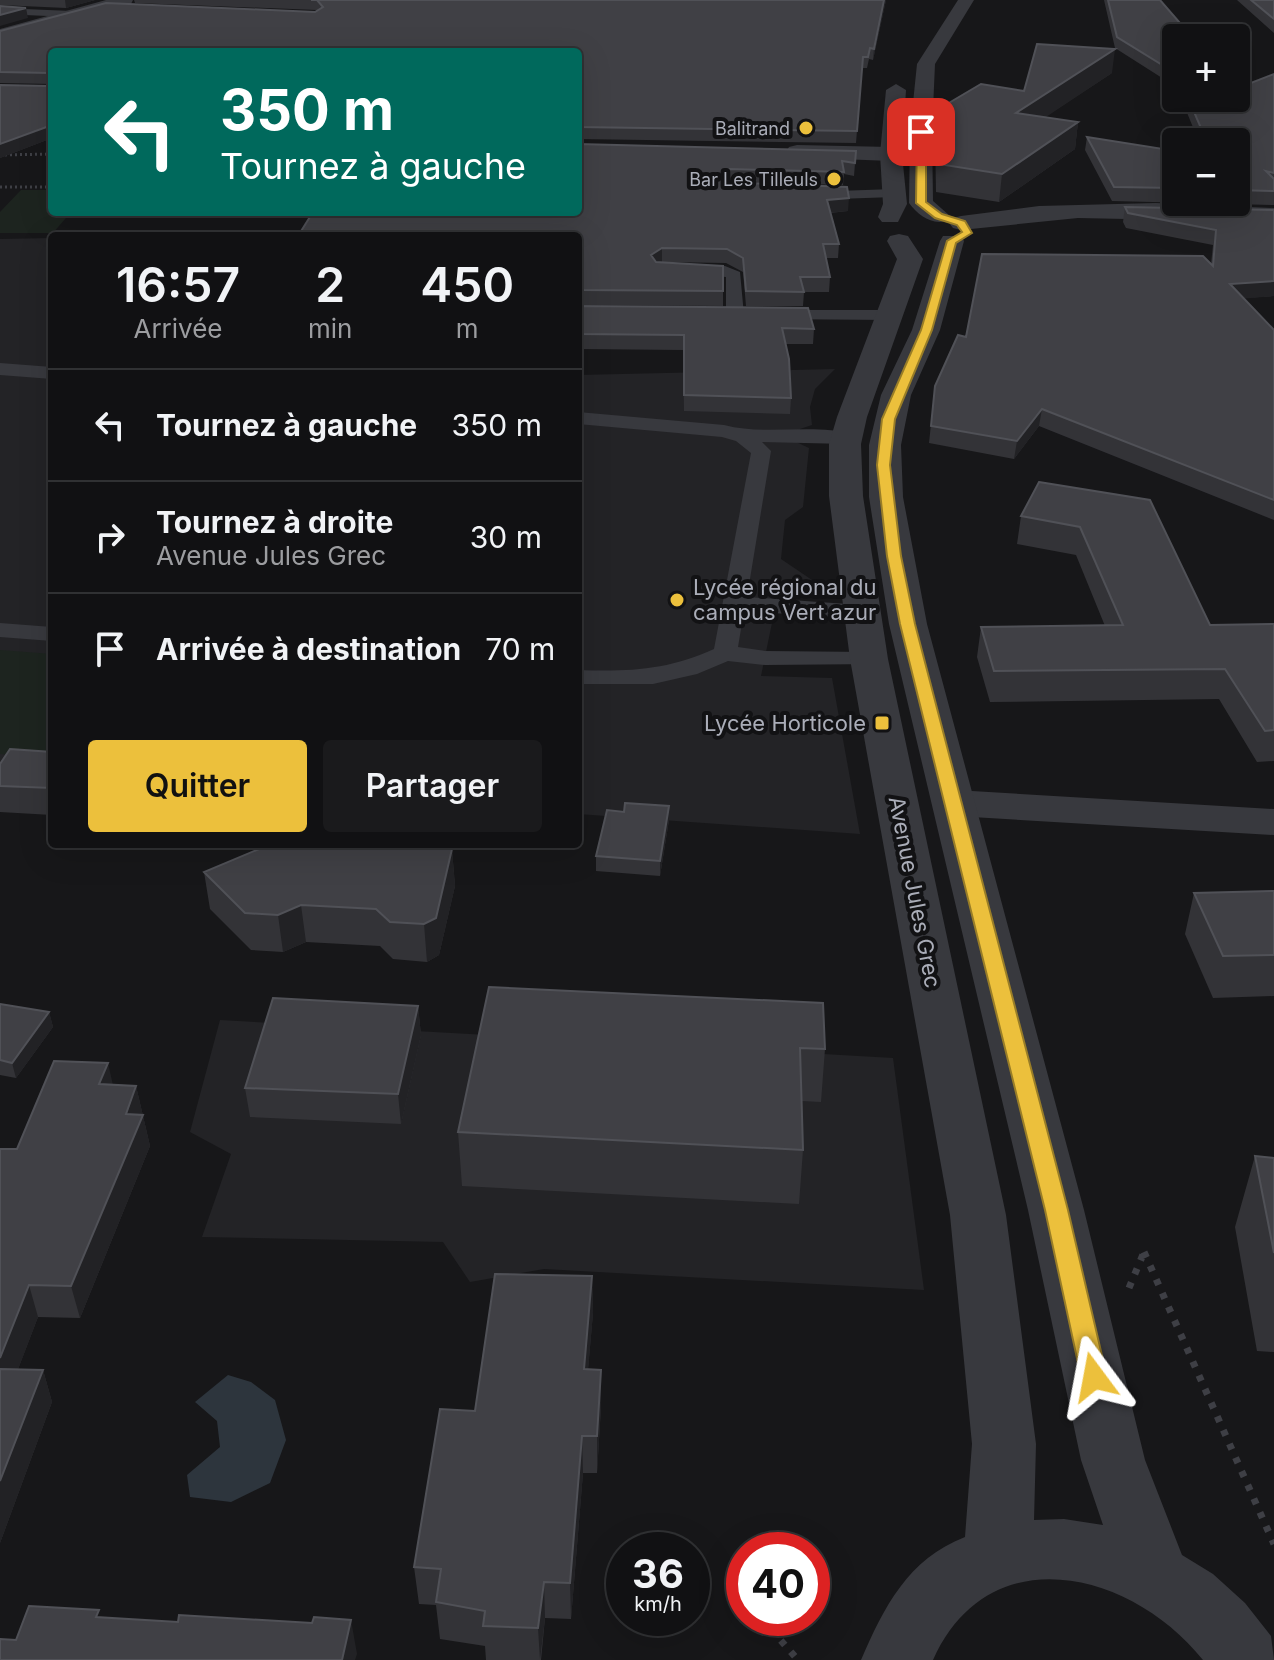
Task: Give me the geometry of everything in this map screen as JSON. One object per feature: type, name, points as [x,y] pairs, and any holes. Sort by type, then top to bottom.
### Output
[{"type":"street","points":[[927,24],[945,0]]},
{"type":"street","points":[[950,227],[921,203],[921,132],[926,64],[966,0]]},
{"type":"street","points":[[0,34],[100,7],[126,4]]},
{"type":"street","name":"Avenue Jules Grec","points":[[898,76],[891,154],[895,229],[910,259],[860,391],[847,438],[844,468],[869,659],[978,1215],[1004,1444],[1003,1499],[997,1555]]},
{"type":"street","points":[[781,152],[891,154]]},
{"type":"street","points":[[895,229],[926,244],[950,227],[1000,217],[1135,209],[1274,215]]},
{"type":"street","points":[[950,227],[926,330],[889,419],[884,465],[894,556],[908,624],[1056,1210],[1113,1460],[1155,1576]]},
{"type":"street","points":[[955,803],[1274,822]]},
{"type":"street","points":[[897,1660],[907,1629],[929,1597],[960,1572],[997,1555],[1048,1548],[1101,1555],[1155,1576],[1189,1598],[1247,1644]]},
{"type":"lane","points":[[0,11],[72,14]]},
{"type":"lane","points":[[789,191],[837,195],[894,193]]},
{"type":"lane","points":[[678,270],[725,271],[734,275],[727,315],[891,315]]},
{"type":"lane","points":[[0,369],[48,373]]},
{"type":"lane","points":[[582,418],[724,431],[743,437],[797,435],[847,438]]},
{"type":"lane","points":[[725,653],[761,451],[743,437]]},
{"type":"lane","points":[[733,603],[862,612]]},
{"type":"lane","points":[[0,630],[48,634]]},
{"type":"lane","points":[[582,677],[624,681],[677,674],[725,653],[765,658],[869,659]]},
{"type":"path","points":[[0,155],[48,154]]},
{"type":"path","points":[[0,187],[48,187]]},
{"type":"path","points":[[1144,1252],[1274,1544]]},
{"type":"path","points":[[777,1636],[798,1660]]},
{"type":"shaded area","points":[[21,190],[48,190],[48,216],[68,216],[54,232],[0,233],[0,212]]},
{"type":"shaded area","points":[[48,238],[48,775],[0,772],[0,239]]},
{"type":"shaded area","name":"Lycée régional du campus Vert azur","points":[[835,369],[815,389],[810,407],[812,425],[800,429],[794,441],[809,448],[803,507],[785,520],[781,559],[815,582],[778,594],[761,676],[832,678],[860,834],[582,814],[582,375]]},
{"type":"shaded area","points":[[0,650],[48,654],[48,758],[0,754]]},
{"type":"shaded area","points":[[220,1020],[893,1058],[924,1290],[544,1269],[470,1282],[443,1242],[202,1237],[231,1154],[190,1132]]},
{"type":"shaded area","points":[[228,1375],[251,1382],[275,1400],[286,1440],[270,1483],[231,1502],[190,1497],[187,1475],[220,1447],[217,1421],[195,1402]]},
{"type":"building","points":[[317,0],[884,0],[874,49],[870,48],[868,57],[863,57],[857,131],[582,127],[582,48],[48,48],[48,73],[0,72],[0,31],[106,3],[315,12],[323,7]]},
{"type":"building","points":[[1108,0],[1160,0],[1181,24],[1162,24],[1162,65],[1117,37]]},
{"type":"building","points":[[1251,0],[1274,0],[1274,19]]},
{"type":"building","points":[[0,6],[26,8],[0,15]]},
{"type":"building","points":[[1037,44],[1115,49],[1016,113],[1078,122],[1002,174],[938,164],[937,110],[981,84],[1024,91]]},
{"type":"building","points":[[1274,74],[1274,173],[1266,171],[1274,179],[1274,191],[1250,190],[1250,128],[1201,128],[1194,112],[1250,112],[1250,83]]},
{"type":"building","points":[[0,85],[48,86],[48,126],[0,144]]},
{"type":"building","points":[[1087,137],[1162,149],[1162,188],[1114,187]]},
{"type":"building","points":[[582,144],[856,151],[855,163],[842,161],[844,172],[729,169],[719,175],[724,182],[847,187],[849,198],[827,200],[839,244],[823,244],[830,277],[800,277],[804,292],[746,291],[743,258],[727,249],[662,248],[651,255],[656,262],[723,266],[723,291],[582,290],[582,232],[300,232],[310,216],[582,216]]},
{"type":"building","points":[[1125,207],[1162,208],[1162,216],[1250,216],[1250,210],[1274,210],[1274,281],[1230,284],[1274,330],[1274,500],[1042,409],[1017,441],[931,426],[935,386],[958,335],[966,337],[982,254],[1203,256],[1213,266],[1216,230],[1128,213]]},
{"type":"building","points":[[582,306],[808,308],[814,329],[782,328],[789,359],[791,398],[684,395],[684,335],[582,334]]},
{"type":"building","points":[[1039,482],[1150,500],[1210,625],[1274,624],[1274,730],[1265,731],[1225,669],[994,671],[981,627],[1123,625],[1080,527],[1021,516]]},
{"type":"building","points":[[10,749],[48,752],[48,788],[0,786],[0,764]]},
{"type":"building","points":[[625,803],[669,806],[660,861],[596,856],[607,810],[624,812]]},
{"type":"building","points":[[261,848],[452,849],[436,918],[424,924],[390,922],[376,909],[301,905],[278,915],[245,913],[204,872]]},
{"type":"building","points":[[1274,891],[1274,955],[1223,956],[1194,893]]},
{"type":"building","points":[[489,987],[823,1003],[825,1049],[800,1048],[803,1150],[458,1132]]},
{"type":"building","points":[[273,998],[418,1006],[398,1094],[245,1088]]},
{"type":"building","points":[[0,1004],[49,1012],[12,1063],[0,1060]]},
{"type":"building","points":[[54,1061],[108,1063],[99,1084],[136,1086],[126,1114],[143,1115],[71,1286],[29,1285],[0,1358],[0,1149],[17,1149]]},
{"type":"building","points":[[1255,1156],[1274,1158],[1274,1253]]},
{"type":"building","points":[[495,1274],[592,1276],[584,1369],[601,1370],[597,1436],[582,1436],[570,1583],[544,1582],[538,1628],[483,1626],[485,1611],[436,1602],[441,1569],[414,1567],[440,1409],[475,1411]]},
{"type":"building","points":[[0,1369],[43,1370],[0,1481]]},
{"type":"building","points":[[29,1606],[99,1610],[96,1617],[178,1622],[179,1615],[312,1623],[314,1617],[351,1620],[342,1660],[0,1660],[0,1639],[16,1640]]},
{"type":"place","name":"Balitrand","points":[[806,128]]},
{"type":"place","name":"Bar Les Tilleuls","points":[[834,179]]},
{"type":"place","name":"Lycée régional du campus Vert azur","points":[[677,600]]},
{"type":"place","name":"Lycée Horticole","points":[[882,723]]},
{"type":"route","points":[[921,132],[921,203],[938,216],[961,223],[967,228],[967,233],[952,241],[926,330],[896,395],[889,419],[884,465],[894,556],[908,624],[1056,1210],[1094,1377]]}]
